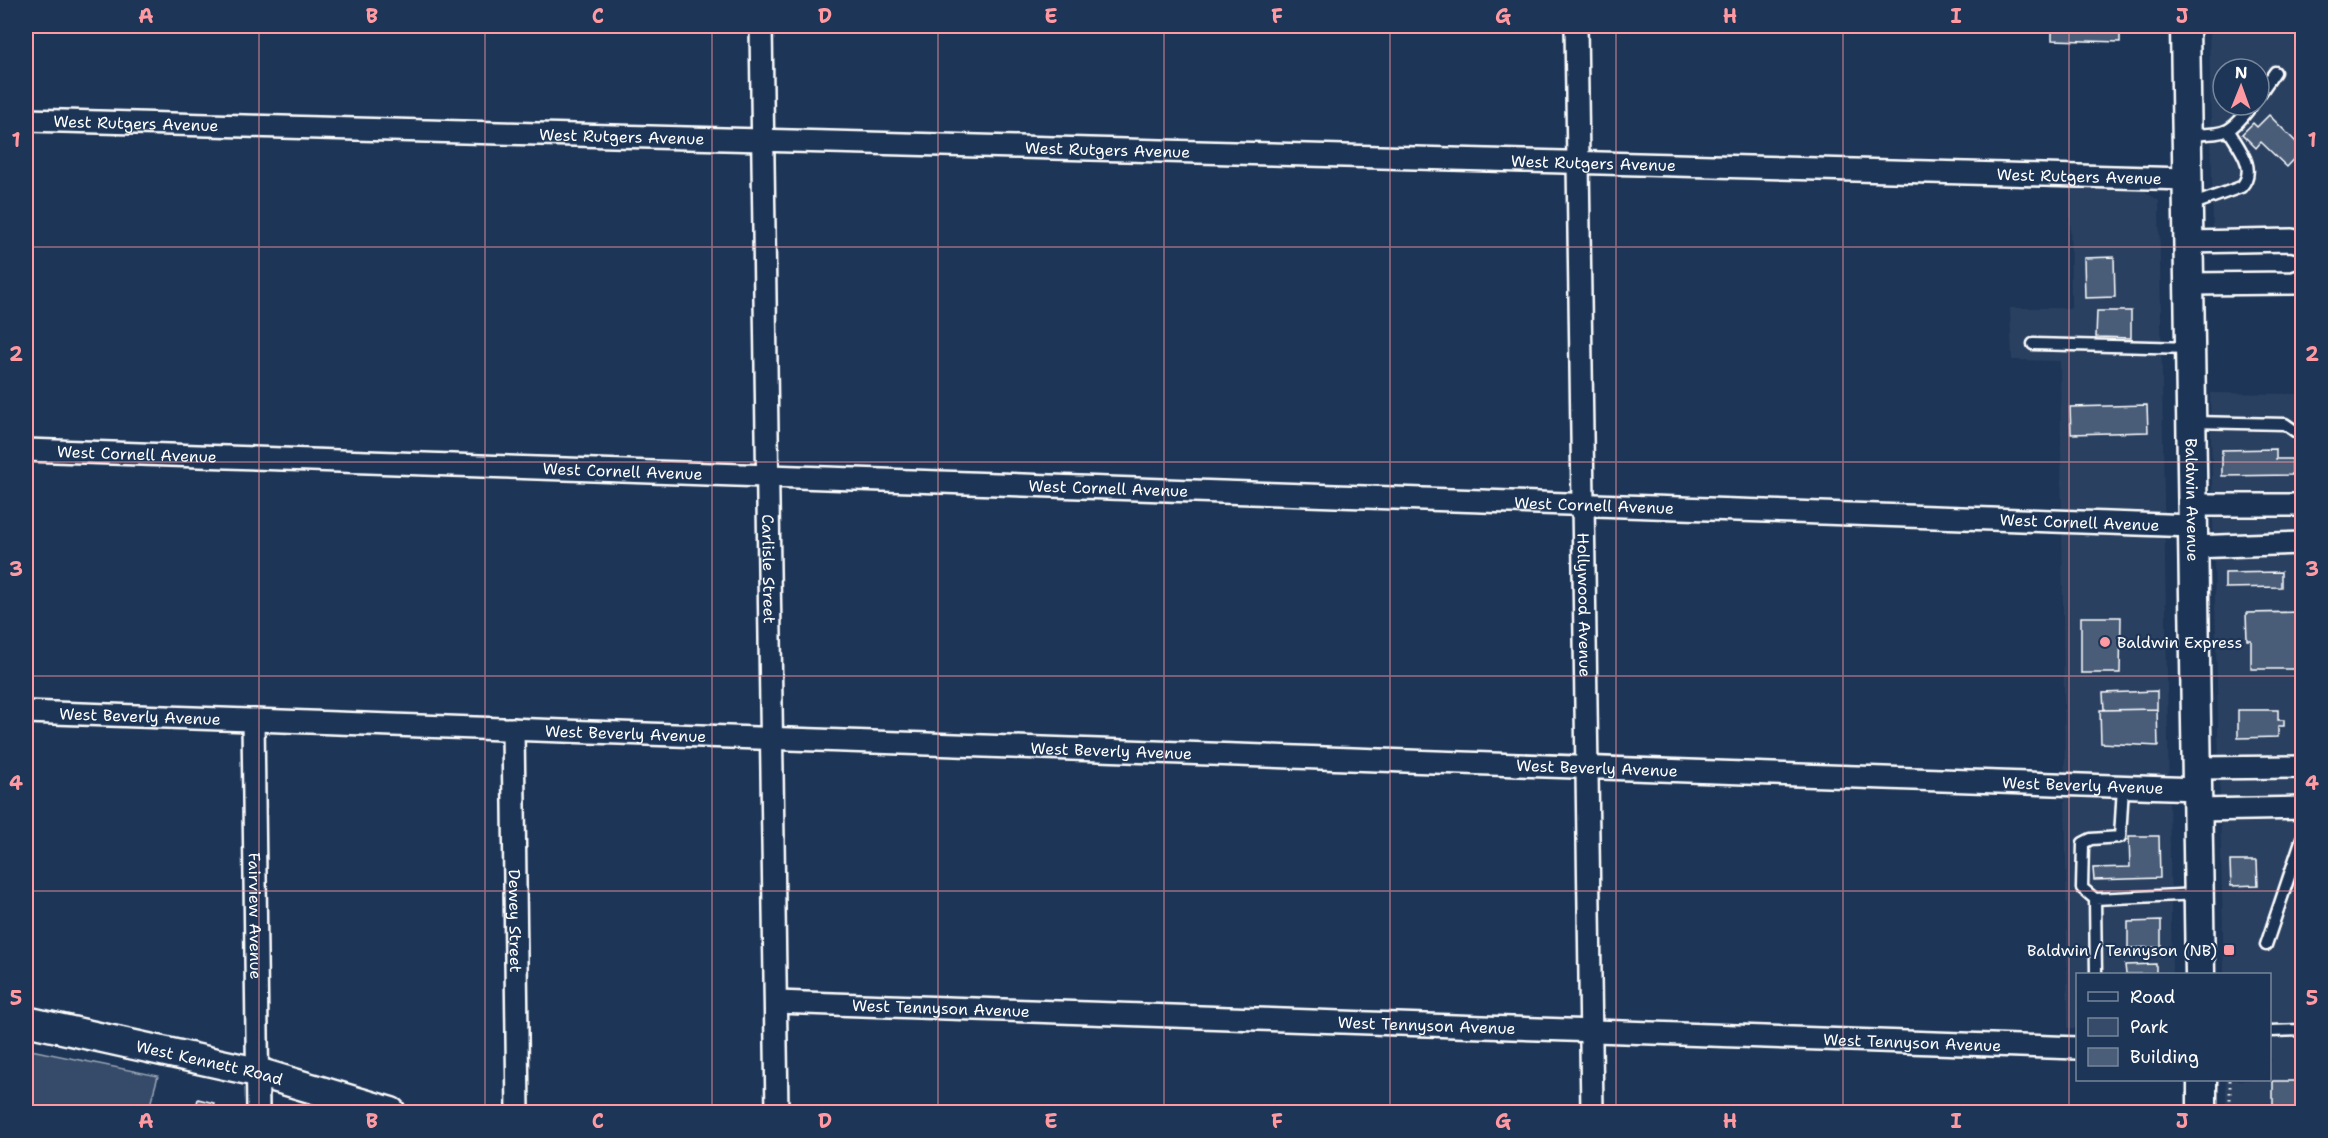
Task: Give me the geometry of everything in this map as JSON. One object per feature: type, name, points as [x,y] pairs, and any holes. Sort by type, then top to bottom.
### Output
[{"type":"main road","name":"Baldwin Avenue","points":[[2185,26],[2200,973]]},
{"type":"main road","name":"West Kennett Road","points":[[26,1021],[257,1072],[391,1113]]},
{"type":"main road","points":[[2202,1081],[2202,1113]]},
{"type":"street","name":"Carlisle Street","points":[[761,26],[777,1113]]},
{"type":"street","name":"Hollywood Avenue","points":[[1576,26],[1592,1113]]},
{"type":"street","name":"West Rutgers Avenue","points":[[26,120],[1578,163],[2188,193]]},
{"type":"street","points":[[2188,242],[2292,240],[2302,243]]},
{"type":"street","points":[[2189,284],[2294,283],[2302,280]]},
{"type":"street","name":"West Cornell Avenue","points":[[26,450],[2193,526]]},
{"type":"street","points":[[2193,526],[2302,506]]},
{"type":"street","points":[[2193,526],[2302,543]]},
{"type":"street","name":"West Beverly Avenue","points":[[26,712],[2197,789]]},
{"type":"street","name":"Fairview Avenue","points":[[253,720],[258,1113]]},
{"type":"street","name":"Dewey Street","points":[[513,729],[518,1113]]},
{"type":"street","points":[[2197,789],[2302,767]]},
{"type":"street","points":[[2197,789],[2302,808]]},
{"type":"street","name":"West Tennyson Avenue","points":[[776,1002],[2076,1048]]},
{"type":"lane","points":[[2271,78],[2275,72]]},
{"type":"lane","points":[[2187,135],[2221,134],[2229,131],[2243,117]]},
{"type":"lane","points":[[2188,193],[2241,187],[2248,180],[2247,161],[2229,131]]},
{"type":"lane","points":[[2033,344],[2190,348]]},
{"type":"lane","points":[[2191,422],[2284,424],[2302,436]]},
{"type":"lane","points":[[2123,787],[2120,837],[2091,838],[2083,843],[2082,888],[2095,899],[2199,894]]},
{"type":"lane","points":[[2266,945],[2302,838]]},
{"type":"lane","points":[[2095,899],[2096,973]]},
{"type":"lane","points":[[2271,1031],[2302,1030]]},
{"type":"path","points":[[2230,1081],[2230,1113]]},
{"type":"shaded area","points":[[2209,26],[2302,26],[2302,233],[2213,232]]},
{"type":"shaded area","points":[[2070,189],[2143,190],[2159,201],[2172,973],[2076,973],[2076,1028],[2068,1028],[2060,361],[2012,360],[2010,308],[2071,308]]},
{"type":"shaded area","points":[[2210,393],[2302,394],[2302,1112],[2226,1112],[2226,1081],[2271,1081],[2271,973],[2224,973]]},
{"type":"green space","points":[[26,1049],[158,1076],[148,1112],[26,1112]]},
{"type":"building","points":[[2025,26],[2120,26],[2120,42],[2052,40],[2052,28]]},
{"type":"building","points":[[2267,117],[2271,117],[2302,148],[2302,151],[2287,167],[2261,142],[2256,148],[2242,134],[2253,123],[2257,127]]},
{"type":"building","points":[[2114,257],[2115,297],[2085,298],[2084,258]]},
{"type":"building","points":[[2097,311],[2131,311],[2131,338],[2096,337]]},
{"type":"building","points":[[2147,405],[2148,432],[2071,434],[2070,407]]},
{"type":"building","points":[[2276,449],[2276,459],[2292,459],[2292,475],[2222,476],[2222,450]]},
{"type":"building","points":[[2281,572],[2281,587],[2225,588],[2225,573]]},
{"type":"building","points":[[2302,612],[2302,669],[2251,669],[2251,640],[2247,640],[2246,613]]},
{"type":"building","points":[[2081,617],[2121,617],[2120,673],[2081,673]]},
{"type":"building","points":[[2157,691],[2157,709],[2104,710],[2103,693]]},
{"type":"building","points":[[2157,709],[2158,746],[2101,743],[2100,710]]},
{"type":"building","points":[[2238,710],[2278,710],[2278,720],[2284,720],[2284,726],[2278,726],[2278,737],[2238,738]]},
{"type":"building","points":[[2129,836],[2159,836],[2160,878],[2094,880],[2093,868],[2130,867]]},
{"type":"building","points":[[2230,861],[2257,861],[2258,885],[2231,886]]},
{"type":"building","points":[[2161,921],[2161,947],[2128,948],[2128,922]]},
{"type":"building","points":[[2156,964],[2156,973],[2126,973],[2125,965]]},
{"type":"building","points":[[2273,1081],[2302,1081],[2302,1112],[2273,1112]]},
{"type":"building","points":[[198,1099],[214,1103],[213,1106],[225,1109],[224,1112],[195,1112]]},
{"type":"place","name":"Baldwin Express","points":[[2105,642]]},
{"type":"place","name":"Baldwin / Tennyson (NB)","points":[[2229,950]]}]
